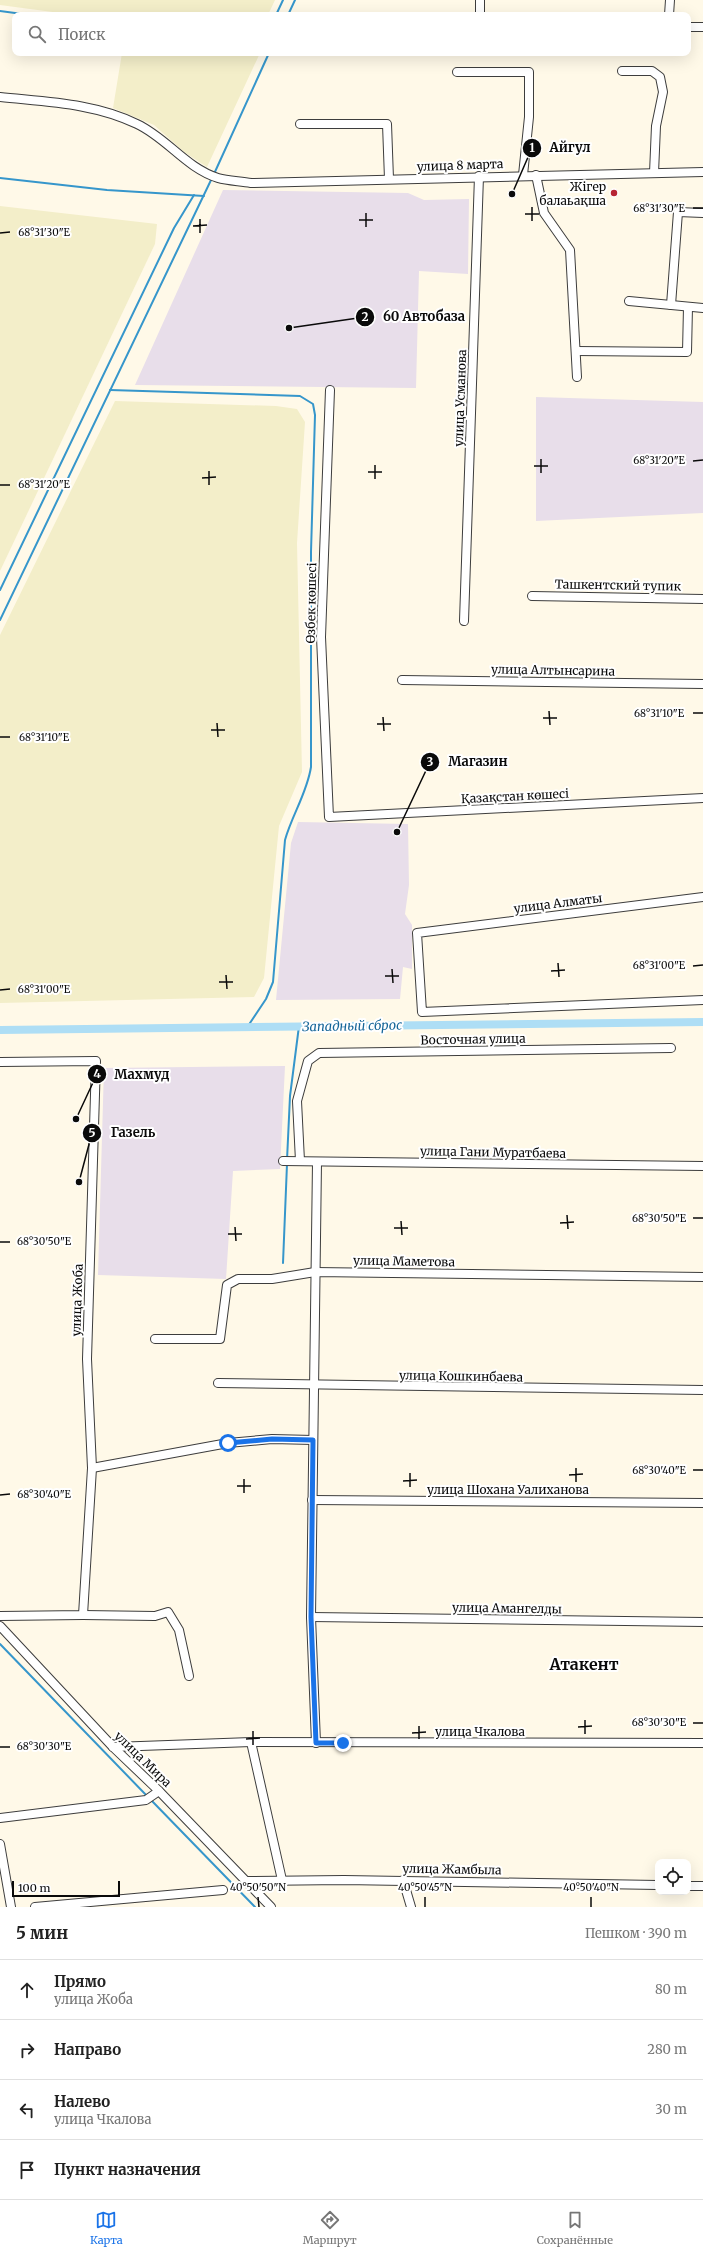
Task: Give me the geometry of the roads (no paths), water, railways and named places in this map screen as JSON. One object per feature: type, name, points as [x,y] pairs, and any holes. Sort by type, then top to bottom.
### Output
[{"type":"street","points":[[480,0],[480,12]]},
{"type":"street","points":[[669,12],[670,0]]},
{"type":"street","points":[[691,27],[703,27]]},
{"type":"street","points":[[622,71],[652,71],[660,77],[663,92],[656,126],[654,173]]},
{"type":"street","points":[[457,72],[529,72],[528,117],[523,175]]},
{"type":"street","name":"улица 8 марта","points":[[0,97],[91,107],[119,116],[144,128],[189,162],[218,178],[251,182],[287,183],[479,176],[703,172]]},
{"type":"street","points":[[300,124],[387,124],[389,179]]},
{"type":"street","points":[[536,175],[544,213],[570,250],[577,377]]},
{"type":"street","name":"улица Усманова","points":[[464,621],[479,176]]},
{"type":"street","points":[[671,305],[678,212],[703,213]]},
{"type":"street","points":[[629,301],[703,308]]},
{"type":"street","points":[[576,351],[687,352],[688,307]]},
{"type":"street","name":"Өзбек көшесі","points":[[329,817],[321,637],[330,390]]},
{"type":"street","name":"Ташкентский тупик","points":[[532,596],[703,599]]},
{"type":"street","name":"улица Алтынсарина","points":[[402,680],[703,684]]},
{"type":"street","name":"Қазақстан көшесі","points":[[329,817],[703,798]]},
{"type":"street","name":"улица Алматы","points":[[703,897],[417,933],[422,1012],[703,1000]]},
{"type":"street","name":"Восточная улица","points":[[300,1161],[297,1102],[308,1061],[318,1054],[671,1048]]},
{"type":"street","name":"улица Жоба","points":[[0,1062],[96,1060],[87,1359],[92,1468],[83,1615]]},
{"type":"street","name":"улица Гани Муратбаева","points":[[283,1161],[703,1166]]},
{"type":"street","points":[[316,1743],[311,1617],[317,1162]]},
{"type":"street","name":"улица Маметова","points":[[155,1339],[220,1339],[227,1285],[238,1279],[272,1279],[316,1272],[703,1277]]},
{"type":"street","name":"улица Кошкинбаева","points":[[218,1384],[703,1390]]},
{"type":"street","points":[[92,1468],[228,1443],[272,1439],[313,1440]]},
{"type":"street","name":"улица Шохана Уалиханова","points":[[312,1500],[703,1503]]},
{"type":"street","points":[[0,1616],[155,1616],[168,1612],[179,1630],[189,1676]]},
{"type":"street","name":"улица Амангелды","points":[[311,1617],[703,1622]]},
{"type":"street","name":"улица Мира","points":[[0,1626],[113,1747],[159,1791],[271,1907]]},
{"type":"street","points":[[251,1742],[282,1880]]},
{"type":"street","name":"улица Чкалова","points":[[113,1747],[251,1742],[703,1743]]},
{"type":"street","points":[[0,1818],[146,1800],[159,1791]]},
{"type":"street","points":[[0,1844],[11,1907]]},
{"type":"street","points":[[403,1880],[411,1907]]},
{"type":"street","name":"улица Жамбыла","points":[[246,1881],[403,1880],[655,1885]]},
{"type":"street","points":[[691,1886],[703,1886]]},
{"type":"street","points":[[35,1907],[223,1890]]},
{"type":"waterway","points":[[277,12],[283,0]]},
{"type":"waterway","points":[[289,12],[295,0]]},
{"type":"waterway","points":[[0,11],[12,13]]},
{"type":"waterway","points":[[214,174],[268,56]]},
{"type":"waterway","points":[[0,178],[107,190],[204,196]]},
{"type":"waterway","points":[[0,620],[212,178]]},
{"type":"waterway","points":[[0,590],[174,228],[194,195]]},
{"type":"waterway","points":[[110,390],[300,396],[313,404],[315,415],[311,552],[311,767],[303,795],[285,840],[273,982],[266,999],[248,1026]]},
{"type":"waterway","name":"Западный сброс","points":[[0,1030],[703,1022]]},
{"type":"waterway","points":[[287,1160],[290,1096],[299,1026]]},
{"type":"waterway","points":[[283,1263],[287,1164]]},
{"type":"waterway","points":[[0,1644],[148,1797]]},
{"type":"waterway","points":[[151,1800],[255,1907]]},
{"type":"place","name":"Жігер балаьақша","points":[[614,193]]},
{"type":"place","name":"Айгул","points":[[512,194]]},
{"type":"place","name":"60 Автобаза","points":[[289,328]]},
{"type":"place","name":"Магазин","points":[[397,832]]},
{"type":"place","name":"Махмуд","points":[[76,1119]]},
{"type":"place","name":"Газель","points":[[79,1182]]},
{"type":"district","name":"Атакент","points":[[584,1664]]}]
